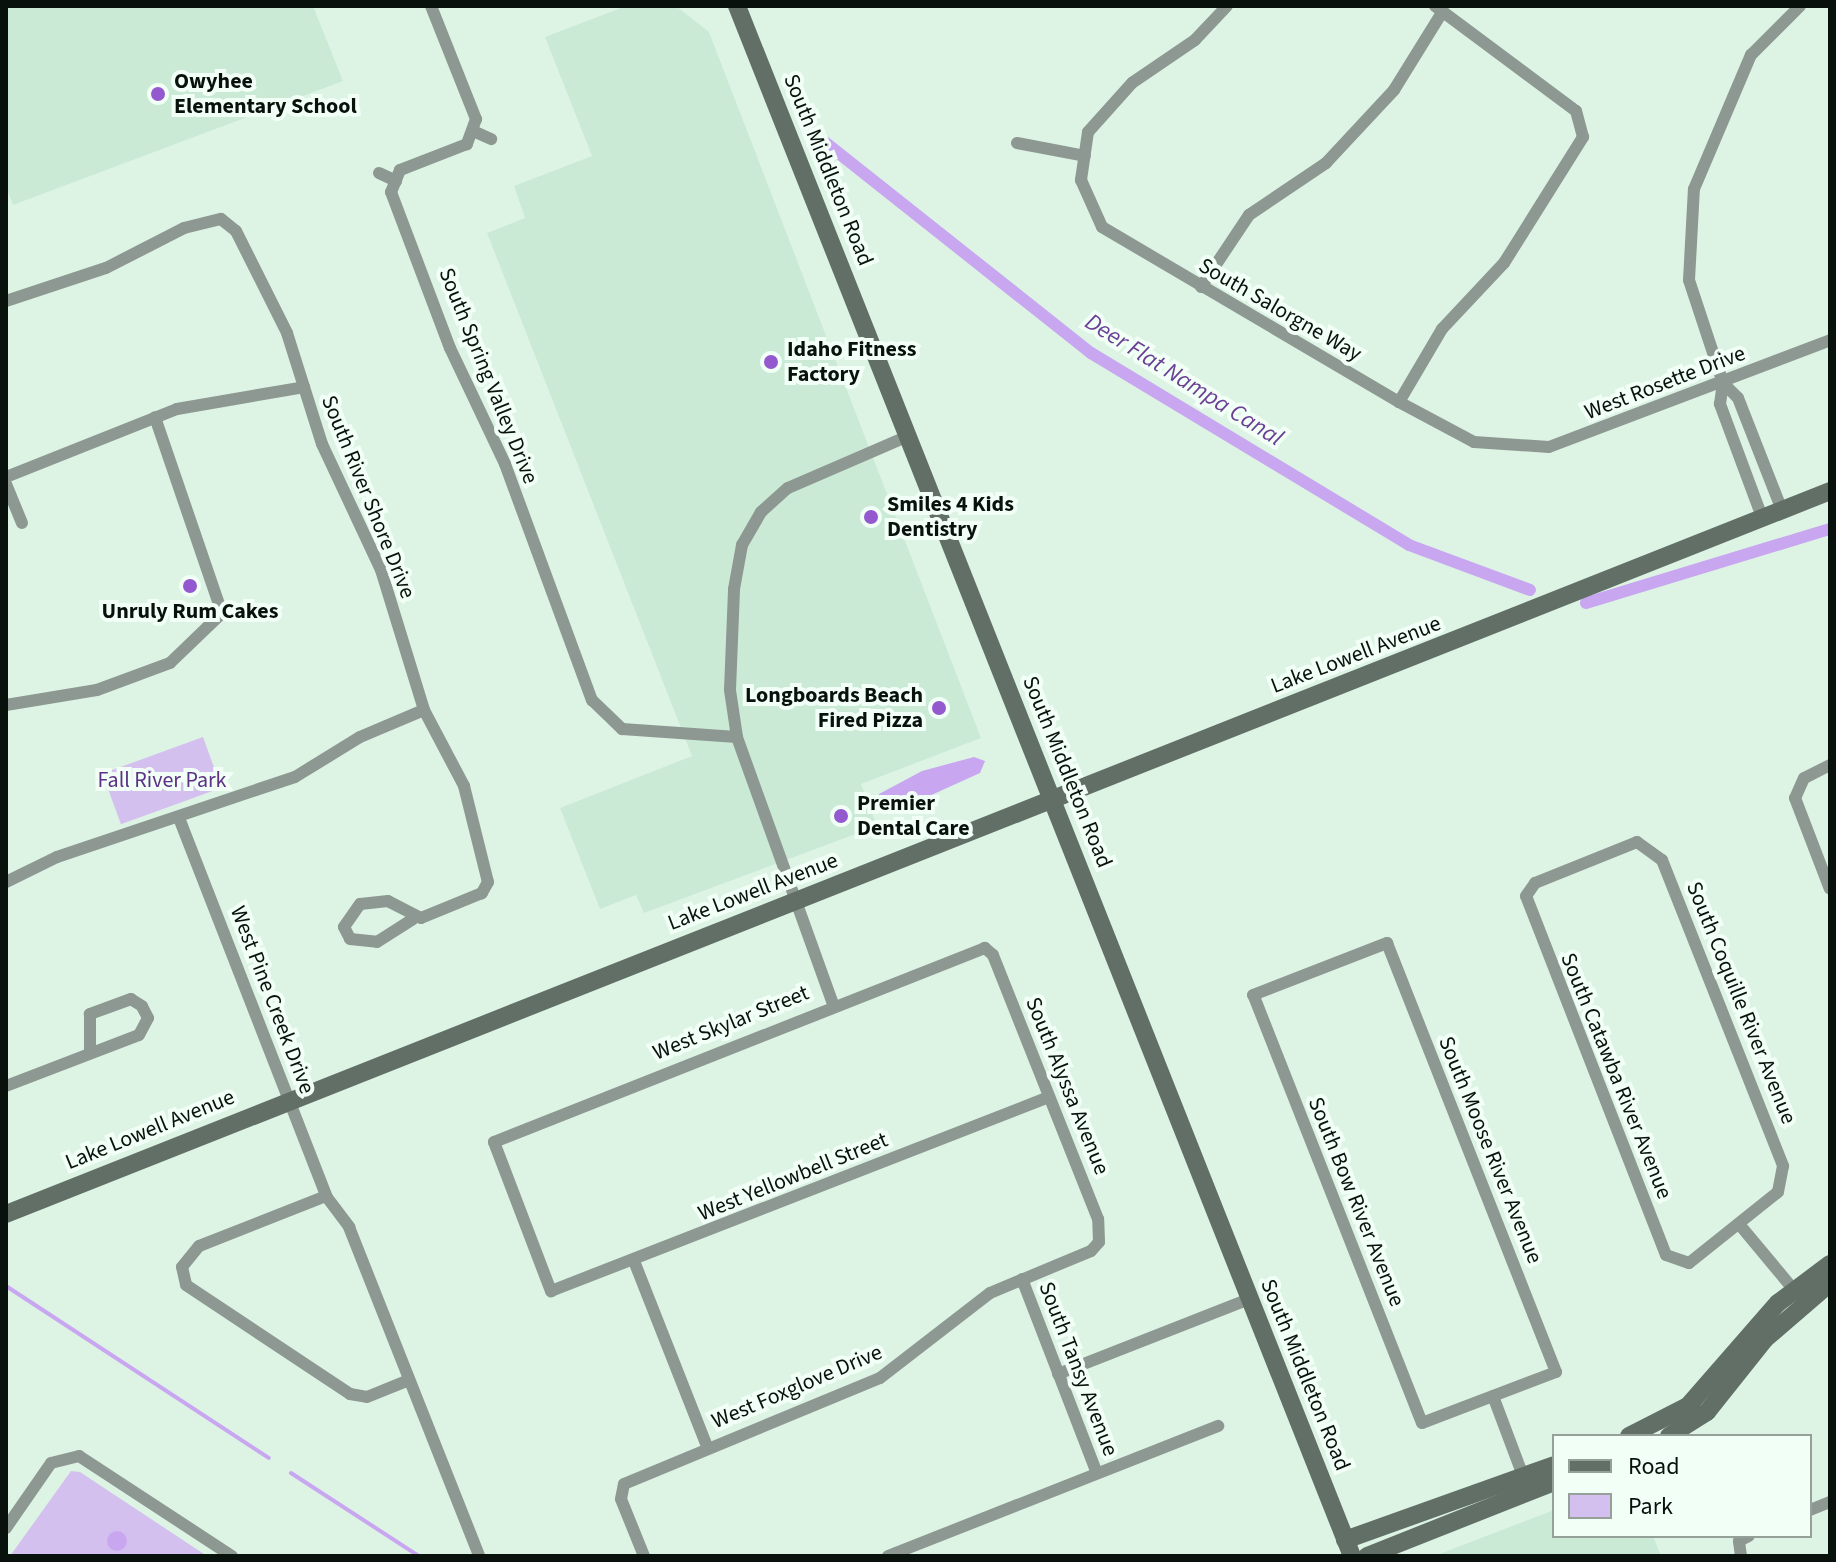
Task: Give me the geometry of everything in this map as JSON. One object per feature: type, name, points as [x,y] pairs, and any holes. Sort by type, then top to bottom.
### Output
[{"type":"main road","name":"South Middleton Road","points":[[737,6],[1352,1552]]},
{"type":"main road","name":"Lake Lowell Avenue","points":[[6,1214],[1830,491]]},
{"type":"main road","points":[[1633,1434],[1688,1406],[1830,1264]]},
{"type":"main road","points":[[1672,1434],[1707,1412],[1798,1296],[1830,1283]]},
{"type":"main road","points":[[1352,1552],[1526,1484],[1552,1466]]},
{"type":"main road","points":[[1352,1552],[1526,1484],[1552,1482]]},
{"type":"street","points":[[379,173],[396,181],[400,170],[467,144],[473,131],[476,119],[431,6]]},
{"type":"street","points":[[1017,143],[1085,156],[1088,132],[1132,83],[1195,40],[1227,6]]},
{"type":"street","points":[[1762,517],[1720,404],[1723,383],[1689,280],[1694,189],[1751,55],[1800,6]]},
{"type":"street","points":[[1201,287],[1249,215],[1326,163],[1394,90],[1439,9],[1583,123],[1583,137],[1504,263],[1442,329],[1399,402]]},
{"type":"street","points":[[473,131],[491,139]]},
{"type":"street","name":"South Salorgne Way","points":[[1085,156],[1081,180],[1102,227],[1399,402],[1474,442],[1510,448]]},
{"type":"street","name":"South Spring Valley Drive","points":[[396,181],[391,192],[450,348],[505,464],[592,700],[622,729],[737,737]]},
{"type":"street","name":"South River Shore Drive","points":[[6,301],[45,293],[184,228],[221,219],[236,231],[287,333],[322,444],[381,570],[424,710],[464,786],[488,882],[472,901],[413,919]]},
{"type":"street","name":"West Rosette Drive","points":[[1510,448],[1549,447],[1830,340]]},
{"type":"street","points":[[1723,383],[1738,398],[1782,510]]},
{"type":"street","points":[[6,477],[155,417],[304,387]]},
{"type":"street","points":[[6,705],[97,690],[170,663],[222,613],[155,417]]},
{"type":"street","points":[[833,1004],[737,737],[730,635],[742,545],[761,512],[788,488],[908,436]]},
{"type":"street","points":[[6,484],[22,523]]},
{"type":"street","points":[[6,882],[57,857],[295,777],[360,737],[424,710]]},
{"type":"street","points":[[1830,765],[1796,788],[1830,889]]},
{"type":"street","name":"West Pine Creek Drive","points":[[179,818],[326,1196],[349,1227],[479,1556]]},
{"type":"street","name":"South Coquille River Avenue","points":[[1526,896],[1535,883],[1637,842],[1650,845],[1735,1033],[1785,1181],[1739,1224]]},
{"type":"street","name":"South Catawba River Avenue","points":[[1526,896],[1666,1255],[1680,1264],[1739,1224]]},
{"type":"street","points":[[378,900],[413,919],[377,942],[350,939],[344,927],[349,911],[378,900]]},
{"type":"street","name":"South Moose River Avenue","points":[[1253,995],[1387,943],[1556,1372],[1493,1396]]},
{"type":"street","name":"West Skylar Street","points":[[551,1291],[494,1142],[833,1004],[985,948]]},
{"type":"street","name":"South Alyssa Avenue","points":[[985,948],[1098,1219],[1099,1242]]},
{"type":"street","name":"South Bow River Avenue","points":[[1253,995],[1422,1423],[1493,1396]]},
{"type":"street","points":[[6,1086],[139,1035],[148,1018],[142,1006],[131,999],[90,1014],[90,1053]]},
{"type":"street","name":"West Yellowbell Street","points":[[551,1291],[1049,1097]]},
{"type":"street","points":[[326,1196],[199,1246],[182,1267],[186,1285],[350,1394],[367,1397],[409,1380]]},
{"type":"street","points":[[1739,1224],[1798,1296]]},
{"type":"street","name":"West Foxglove Drive","points":[[644,1556],[621,1499],[624,1484],[707,1446],[880,1378],[957,1315],[1099,1242]]},
{"type":"street","points":[[634,1261],[707,1446]]},
{"type":"street","name":"South Tansy Avenue","points":[[1022,1279],[1097,1473]]},
{"type":"street","points":[[1058,1374],[1249,1299]]},
{"type":"street","points":[[1493,1396],[1526,1484]]},
{"type":"street","points":[[888,1556],[1218,1426]]},
{"type":"street","points":[[6,1528],[51,1463],[79,1456],[232,1556]]},
{"type":"street","points":[[1741,1556],[1739,1541],[1745,1538]]},
{"type":"shaded area","name":"Owyhee Elementary School","points":[[6,6],[313,6],[343,81],[13,205],[6,187]]},
{"type":"shaded area","points":[[626,6],[676,6],[709,32],[981,738],[861,784],[877,826],[644,913],[636,895],[600,909],[560,808],[692,756],[487,233],[525,218],[514,186],[592,156],[545,37]]},
{"type":"shaded area","points":[[974,757],[985,761],[980,773],[927,797],[877,806],[879,794],[922,771]]},
{"type":"shaded area","points":[[1552,1511],[1552,1538],[1654,1538],[1661,1556],[1434,1556]]},
{"type":"shaded area","points":[[117,1531],[124,1534],[127,1541],[124,1548],[117,1551],[110,1548],[107,1541],[110,1534]]},
{"type":"green space","name":"Fall River Park","points":[[203,737],[221,788],[121,824],[102,774]]},
{"type":"green space","points":[[71,1471],[80,1472],[207,1556],[10,1556]]},
{"type":"waterway","name":"Deer Flat Nampa Canal","points":[[807,128],[1091,353],[1409,545],[1530,590]]},
{"type":"waterway","name":"Deer Flat Nampa Canal","points":[[1586,603],[1830,529]]},
{"type":"waterway","points":[[6,1286],[269,1458]]},
{"type":"waterway","points":[[291,1473],[419,1556]]},
{"type":"place","name":"Owyhee Elementary School","points":[[158,94]]},
{"type":"place","name":"Idaho Fitness Factory","points":[[771,362]]},
{"type":"place","name":"Smiles 4 Kids Dentistry","points":[[871,517]]},
{"type":"place","name":"Unruly Rum Cakes","points":[[190,586]]},
{"type":"place","name":"Longboards Beach Fired Pizza","points":[[939,708]]},
{"type":"place","name":"Premier Dental Care","points":[[841,816]]}]
